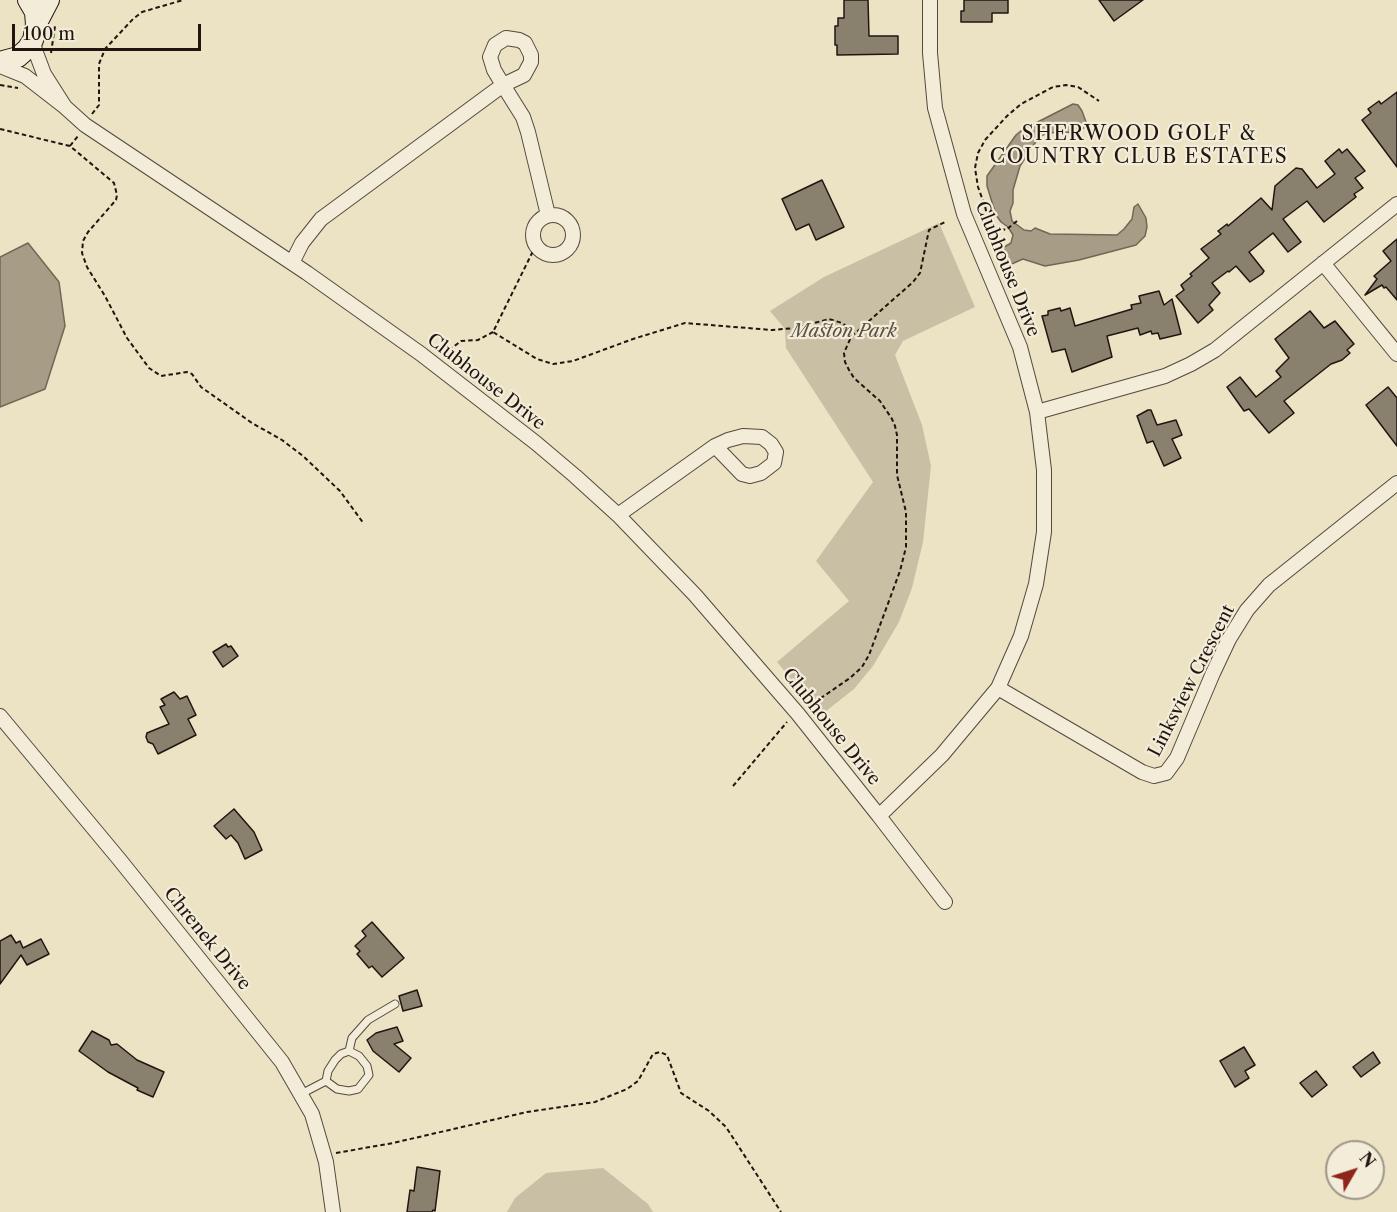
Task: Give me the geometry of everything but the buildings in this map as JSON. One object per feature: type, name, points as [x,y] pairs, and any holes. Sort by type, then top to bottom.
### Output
[{"type":"street","points":[[28,0],[34,12],[35,32]]},
{"type":"street","points":[[0,64],[18,57],[27,49],[49,0]]},
{"type":"street","name":"Clubhouse Drive","points":[[0,64],[25,76],[86,124],[292,263],[435,365],[537,444],[618,515],[695,595],[798,714],[879,816],[942,754],[998,688],[1021,636],[1036,584],[1044,532],[1044,470],[1037,412],[1020,347],[964,214],[935,108],[930,53],[930,0]]},
{"type":"street","name":"Clubhouse Drive","points":[[35,32],[35,51],[44,74],[65,107]]},
{"type":"street","points":[[292,263],[302,243],[321,219],[503,84],[523,117],[548,215]]},
{"type":"street","points":[[1037,412],[1165,376],[1191,364],[1215,350],[1397,204]]},
{"type":"street","points":[[555,215],[567,221],[573,233],[572,240],[565,251],[552,255],[545,254],[536,245],[532,233],[542,217],[555,215]]},
{"type":"street","points":[[1323,263],[1397,354]]},
{"type":"street","points":[[618,515],[714,446]]},
{"type":"street","name":"Linksview Crescent","points":[[998,688],[1142,772],[1154,776],[1166,772],[1177,758],[1229,639],[1247,610],[1269,585],[1397,483]]},
{"type":"street","name":"Chrenek Drive","points":[[0,716],[282,1062],[312,1113],[324,1156],[333,1212]]},
{"type":"street","points":[[879,816],[945,902]]},
{"type":"lane","points":[[348,1051],[352,1038],[368,1020],[395,1004]]},
{"type":"lane","points":[[348,1051],[359,1056],[367,1066],[369,1075],[357,1089],[349,1091],[337,1089],[326,1081],[328,1071],[335,1060],[340,1054],[348,1051]]},
{"type":"lane","points":[[301,1094],[326,1081]]},
{"type":"path","points":[[70,146],[99,105],[97,74],[100,57],[105,49],[142,12],[183,0]]},
{"type":"path","points":[[51,61],[51,41],[57,19]]},
{"type":"path","points":[[0,85],[16,88],[21,82]]},
{"type":"path","points":[[1017,221],[1006,230],[993,227],[988,220],[975,168],[986,140],[1007,116],[1038,94],[1053,87],[1066,85],[1078,87],[1099,102]]},
{"type":"path","points":[[0,129],[70,146],[109,178],[116,188],[116,200],[88,232],[83,241],[82,253],[87,267],[127,338],[149,368],[161,376],[187,372],[192,374],[201,387],[303,456],[340,491],[364,525]]},
{"type":"path","points":[[979,208],[985,206]]},
{"type":"path","points":[[733,786],[783,725],[850,678],[861,667],[869,655],[880,628],[888,599],[904,558],[906,512],[897,475],[897,435],[887,410],[872,392],[854,378],[845,362],[844,353],[855,333],[913,282],[920,273],[929,230],[945,222]]},
{"type":"path","points":[[435,365],[452,346],[461,341],[478,340],[493,332],[536,245]]},
{"type":"path","points":[[493,332],[537,359],[553,364],[573,361],[677,324],[772,330],[796,328],[830,319],[842,323],[855,333]]},
{"type":"path","points":[[324,1156],[393,1143],[526,1112],[595,1102],[627,1089],[638,1081],[653,1054],[660,1052],[667,1055],[681,1094],[709,1111],[726,1127],[781,1212]]},
{"type":"green space","name":"Maston Park","points":[[939,223],[975,307],[903,341],[895,355],[922,425],[931,466],[923,542],[912,588],[899,622],[873,666],[854,689],[821,715],[777,662],[849,601],[816,561],[873,482],[786,348],[785,329],[770,311],[824,277]]},
{"type":"green space","points":[[603,1168],[648,1204],[653,1212],[507,1212],[515,1198],[546,1173]]},
{"type":"shaded area","points":[[1073,104],[1078,105],[1082,111],[1086,122],[1084,128],[1078,133],[1057,132],[1039,137],[1020,166],[1013,190],[1013,203],[1010,211],[1012,221],[1024,230],[1031,231],[1035,228],[1050,234],[1117,235],[1132,219],[1134,207],[1138,204],[1146,218],[1145,236],[1136,245],[1079,260],[1045,266],[1023,259],[1007,266],[1001,249],[1011,243],[1013,235],[996,215],[987,186],[987,176],[1016,135]]},
{"type":"shaded area","points":[[28,243],[59,282],[65,326],[45,389],[0,407],[0,257]]},
{"type":"district","name":"SHERWOOD GOLF & COUNTRY CLUB ESTATES","points":[[1139,146]]}]
